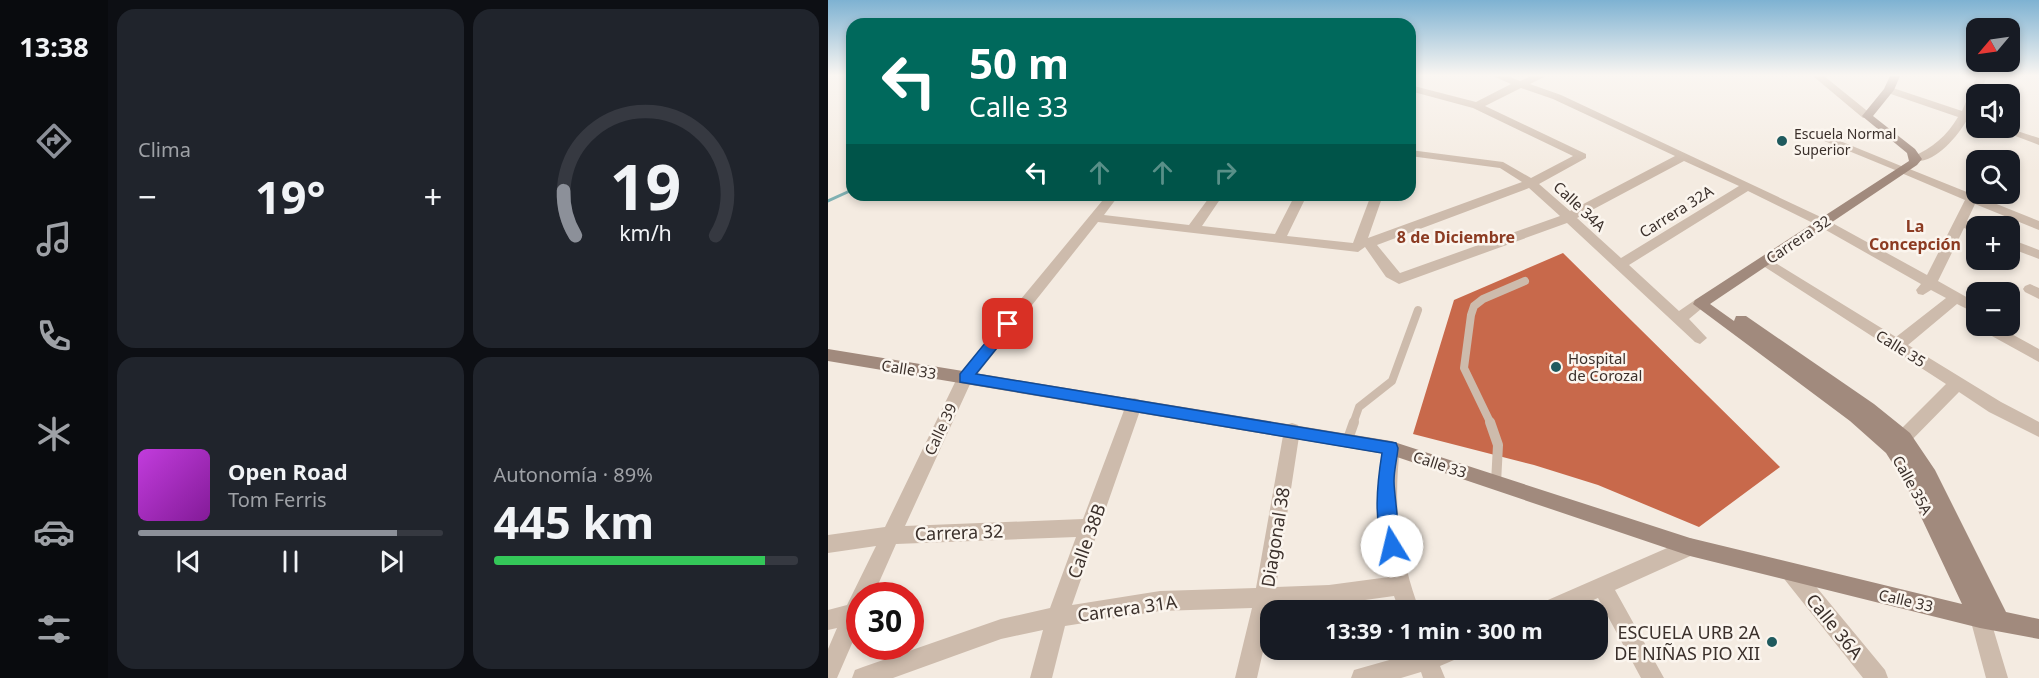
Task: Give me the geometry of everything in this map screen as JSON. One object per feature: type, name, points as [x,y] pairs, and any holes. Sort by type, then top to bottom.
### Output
[{"type":"street","points":[[1480,108],[1582,156],[1531,183],[1373,241],[1370,244],[1372,249],[1391,274],[1399,279],[1567,218],[1682,157]]},
{"type":"street","points":[[1580,108],[1607,118],[1682,157],[1694,167],[1744,188],[1817,224],[1926,286],[1966,305]]},
{"type":"street","points":[[1857,108],[1911,152],[1916,159]]},
{"type":"street","points":[[1867,116],[1874,108]]},
{"type":"street","points":[[1941,108],[1966,116]]},
{"type":"street","name":"Carrera 32","points":[[1679,318],[1817,224],[1903,170],[1916,159],[1934,153],[1966,124]]},
{"type":"street","points":[[2020,135],[2039,141]]},
{"type":"street","name":"Calle 34A","points":[[1416,154],[1503,165],[1531,183],[1700,338]]},
{"type":"street","points":[[1903,170],[1966,196]]},
{"type":"street","name":"Carrera 32A","points":[[1620,265],[1744,188]]},
{"type":"street","name":"Calle 39","points":[[868,582],[965,378],[1108,201]]},
{"type":"street","points":[[1193,229],[1213,201]]},
{"type":"street","points":[[1279,239],[1298,201]]},
{"type":"street","points":[[1095,218],[1358,248],[1375,201]]},
{"type":"street","points":[[1926,286],[1969,204]]},
{"type":"street","points":[[1984,204],[2039,226]]},
{"type":"street","points":[[1959,222],[1966,225]]},
{"type":"street","points":[[2020,247],[2039,255]]},
{"type":"street","name":"Calle 35","points":[[1764,262],[1958,384],[2039,430]]},
{"type":"street","points":[[1897,345],[1952,300]]},
{"type":"street","points":[[1952,300],[1966,312]]},
{"type":"street","name":"Calle 35A","points":[[1705,301],[1856,416],[1898,443],[1911,477],[1990,619],[1997,678]]},
{"type":"street","points":[[2020,334],[2039,344]]},
{"type":"street","points":[[2004,336],[2039,356]]},
{"type":"street","name":"Calle 33","points":[[828,355],[1348,439],[1391,448],[1690,547],[1792,573],[2039,629]]},
{"type":"street","points":[[1898,443],[1958,384]]},
{"type":"street","name":"Calle 38B","points":[[1041,678],[1057,617],[1134,405]]},
{"type":"street","name":"Diagonal 38","points":[[1246,678],[1265,596],[1292,430]]},
{"type":"street","points":[[1391,448],[1386,480],[1387,526],[1405,600]]},
{"type":"street","name":"Carrera 32","points":[[828,544],[890,535],[1091,528]]},
{"type":"street","points":[[1573,600],[1690,547]]},
{"type":"street","name":"Calle 36A","points":[[1792,573],[1877,678]]},
{"type":"street","name":"Carrera 31A","points":[[863,678],[1001,629],[1057,617],[1160,601],[1329,595],[1400,585]]},
{"type":"street","points":[[1603,588],[1653,678]]},
{"type":"street","points":[[828,620],[846,610]]},
{"type":"street","name":"Calle 39","points":[[828,674],[846,631]]},
{"type":"street","points":[[1362,678],[1428,663]]},
{"type":"lane","points":[[1820,136],[1903,170]]},
{"type":"lane","points":[[1496,483],[1498,445],[1495,432],[1464,368],[1471,315],[1474,306],[1483,299],[1526,281]]},
{"type":"lane","points":[[1348,439],[1359,407],[1392,381],[1419,310]]},
{"type":"building","name":"Hospital de Corozal","points":[[1563,253],[1780,467],[1699,527],[1598,485],[1534,465],[1413,434],[1454,300]]},
{"type":"waterway","points":[[828,201],[846,193]]},
{"type":"place","name":"Escuela Normal Superior","points":[[1782,141]]},
{"type":"place","name":"Hospital de Corozal","points":[[1556,367]]},
{"type":"place","name":"ESCUELA URB 2A DE NIÑAS PIO XII","points":[[1772,642]]},
{"type":"district","name":"La Concepción","points":[[1915,235]]},
{"type":"district","name":"8 de Diciembre","points":[[1456,237]]},
{"type":"route","points":[[1008,324],[965,378],[1348,439],[1391,448],[1386,480],[1387,526],[1392,546]]}]
